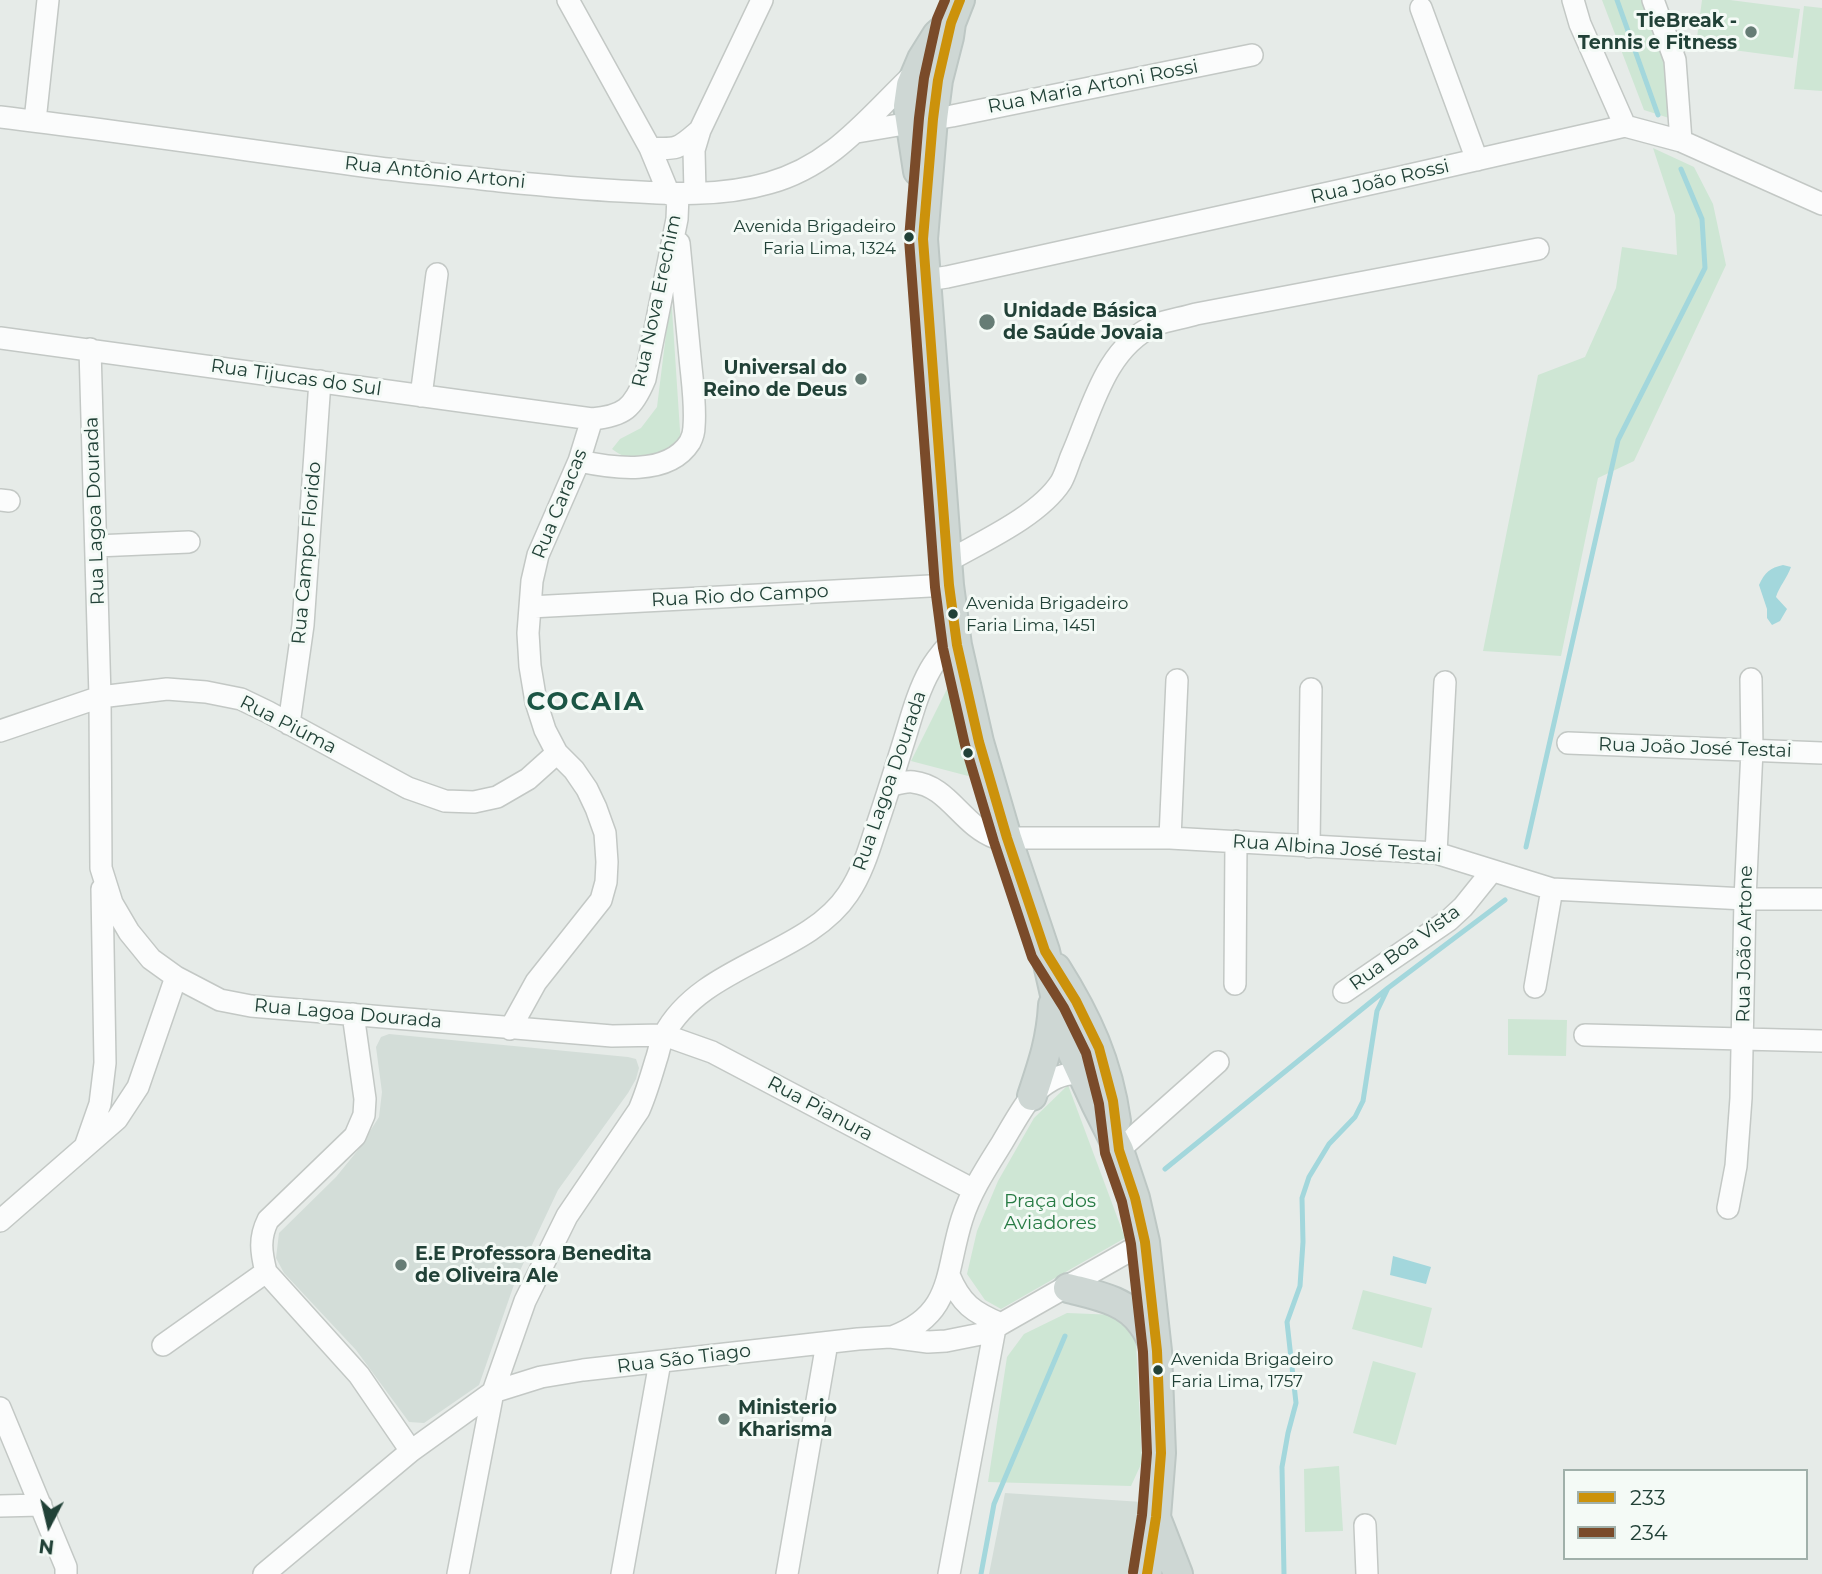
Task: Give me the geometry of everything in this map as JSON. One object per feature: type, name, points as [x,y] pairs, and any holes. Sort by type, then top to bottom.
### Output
[{"type":"main road","points":[[956,12],[922,60],[928,76],[911,85],[908,106],[922,121],[923,239],[956,636],[979,742],[1007,838],[1045,951],[1073,1054],[1093,1073]]},
{"type":"main road","points":[[1045,951],[1076,1001],[1098,1048],[1093,1073],[1096,1104],[1119,1150],[1135,1198],[1145,1242],[1157,1351],[1161,1453],[1156,1517],[1147,1574]]},
{"type":"main road","points":[[1032,1096],[1052,1031],[1054,991]]},
{"type":"main road","points":[[1068,1288],[1106,1298],[1128,1309],[1143,1324],[1157,1351]]},
{"type":"main road","points":[[1156,1517],[1178,1574]]},
{"type":"street","points":[[35,121],[48,0]]},
{"type":"street","name":"Rua Nova Erechim","points":[[568,0],[650,148],[681,194],[645,379],[630,407],[620,414],[592,419]]},
{"type":"street","points":[[681,194],[701,130],[762,0]]},
{"type":"street","points":[[1573,0],[1580,24],[1625,126]]},
{"type":"street","points":[[1653,0],[1675,60],[1681,141]]},
{"type":"street","points":[[1421,8],[1477,160]]},
{"type":"street","name":"Rua Maria Artoni Rossi","points":[[922,121],[1252,55]]},
{"type":"street","name":"Rua Antônio Artoni","points":[[0,117],[382,168],[564,187],[681,194],[742,189],[782,179],[817,162],[839,147],[857,132],[884,102],[928,76]]},
{"type":"street","name":"Rua Antônio Artoni","points":[[857,132],[922,121]]},
{"type":"street","name":"Rua João Rossi","points":[[927,280],[1625,126],[1681,141],[1822,204]]},
{"type":"street","points":[[650,148],[673,149],[701,130]]},
{"type":"street","points":[[579,461],[607,467],[654,465],[680,454],[693,435],[692,383],[677,219]]},
{"type":"street","points":[[949,573],[1045,501],[1061,482],[1106,372],[1133,339],[1155,325],[1196,314],[1538,249]]},
{"type":"street","points":[[421,396],[436,274]]},
{"type":"street","name":"Rua Tijucas do Sul","points":[[0,338],[592,419]]},
{"type":"street","name":"Rua Lagoa Dourada","points":[[90,349],[102,868],[112,903],[129,932],[151,959],[176,977],[220,1000],[251,1006],[510,1029],[612,1036],[664,1035],[684,1009],[704,991],[822,921],[846,897],[866,859],[918,694],[931,668],[956,636]]},
{"type":"street","name":"Rua Campo Florido","points":[[289,724],[303,625],[320,382]]},
{"type":"street","name":"Rua Caracas","points":[[510,1029],[536,982],[601,900],[606,882],[605,832],[587,789],[574,770],[557,753],[545,730],[536,702],[528,633],[532,581],[538,555],[579,461],[592,419]]},
{"type":"street","points":[[96,546],[189,542]]},
{"type":"street","name":"Rua Rio do Campo","points":[[530,607],[949,573]]},
{"type":"street","name":"Rua João Artone","points":[[1728,1208],[1736,1166],[1741,1098],[1745,899],[1752,750],[1751,679]]},
{"type":"street","points":[[1170,838],[1177,680]]},
{"type":"street","points":[[1436,853],[1445,681]]},
{"type":"street","name":"Rua Piúma","points":[[0,731],[100,697],[167,689],[206,692],[241,699],[408,788],[445,801],[474,802],[497,797],[528,779],[557,753]]},
{"type":"street","points":[[1308,847],[1311,689]]},
{"type":"street","name":"Rua João José Testai","points":[[1568,743],[1822,753]]},
{"type":"street","points":[[890,786],[910,782],[923,784],[948,799],[984,834],[1007,838]]},
{"type":"street","points":[[963,816],[999,811]]},
{"type":"street","name":"Rua Albina José Testai","points":[[1007,838],[1170,838],[1436,853],[1552,889],[1745,899],[1822,899]]},
{"type":"street","points":[[1235,984],[1236,841]]},
{"type":"street","points":[[85,1146],[100,1104],[105,1063],[102,868]]},
{"type":"street","name":"Rua Boa Vista","points":[[1344,992],[1449,920],[1492,871]]},
{"type":"street","points":[[1535,987],[1552,889]]},
{"type":"street","points":[[0,1221],[117,1119],[138,1087],[176,977]]},
{"type":"street","points":[[353,1014],[365,1099],[364,1115],[355,1136],[268,1220],[261,1233],[262,1256],[266,1272],[359,1375],[411,1451]]},
{"type":"street","points":[[458,1574],[494,1392],[526,1301],[567,1216],[639,1110],[664,1035]]},
{"type":"street","name":"Rua Pianura","points":[[664,1035],[712,1052],[974,1190]]},
{"type":"street","points":[[1585,1035],[1822,1041]]},
{"type":"street","points":[[1119,1150],[1218,1062]]},
{"type":"street","points":[[890,1337],[923,1321],[935,1308],[949,1275],[962,1218],[974,1190],[1032,1096],[1053,1080],[1093,1073]]},
{"type":"street","name":"Rua São Tiago","points":[[265,1573],[411,1451],[494,1392],[541,1377],[583,1370],[890,1337],[928,1342],[965,1338],[998,1326],[1145,1242]]},
{"type":"street","points":[[163,1345],[266,1272]]},
{"type":"street","points":[[949,1275],[957,1293],[968,1307],[998,1326],[949,1574]]},
{"type":"street","points":[[787,1574],[827,1343]]},
{"type":"street","points":[[622,1574],[660,1362]]},
{"type":"street","points":[[0,1408],[66,1567],[66,1574]]},
{"type":"street","points":[[0,1506],[41,1505]]},
{"type":"street","points":[[1365,1525],[1367,1574]]},
{"type":"shaded area","name":"E.E Professora Benedita de Oliveira Ale","points":[[389,1034],[628,1057],[636,1059],[639,1068],[628,1093],[558,1190],[516,1279],[479,1385],[424,1423],[409,1422],[356,1350],[284,1273],[276,1258],[279,1233],[336,1177],[358,1150],[379,1117],[382,1092],[376,1047],[381,1037]]},
{"type":"shaded area","points":[[1005,1493],[1142,1502],[1133,1574],[989,1574]]},
{"type":"green space","points":[[1602,0],[1644,0],[1663,53],[1669,118],[1644,110]]},
{"type":"green space","points":[[1702,0],[1730,0],[1800,9],[1793,58],[1696,45]]},
{"type":"green space","points":[[1804,6],[1822,8],[1822,91],[1794,89]]},
{"type":"green space","points":[[1653,148],[1694,167],[1713,204],[1726,265],[1634,461],[1598,478],[1561,656],[1483,651],[1538,375],[1585,357],[1616,288],[1622,247],[1677,255],[1675,215]]},
{"type":"green space","points":[[671,294],[681,446],[646,458],[630,458],[612,449],[620,439],[641,428],[657,407]]},
{"type":"green space","points":[[948,687],[957,707],[972,777],[911,761]]},
{"type":"green space","points":[[1508,1019],[1567,1020],[1566,1056],[1508,1055]]},
{"type":"green space","name":"Praça dos Aviadores","points":[[1068,1085],[1125,1238],[1001,1309],[985,1300],[967,1274],[977,1231],[998,1181],[1034,1118]]},
{"type":"green space","points":[[1363,1290],[1432,1308],[1422,1348],[1352,1329]]},
{"type":"green space","points":[[1067,1313],[1117,1315],[1136,1342],[1142,1462],[1131,1486],[988,1482],[1007,1357],[1024,1334]]},
{"type":"green space","points":[[1373,1361],[1416,1373],[1396,1445],[1353,1433]]},
{"type":"green space","points":[[1339,1466],[1343,1531],[1305,1532],[1304,1469]]},
{"type":"water","points":[[1783,565],[1791,567],[1776,597],[1787,609],[1780,621],[1772,625],[1767,618],[1767,609],[1759,585],[1768,571]]},
{"type":"water","points":[[1393,1256],[1431,1267],[1426,1284],[1390,1275]]},
{"type":"waterway","points":[[1617,0],[1658,115]]},
{"type":"waterway","points":[[1526,847],[1618,440],[1705,268],[1702,219],[1681,169]]},
{"type":"waterway","points":[[1165,1169],[1388,988],[1505,900]]},
{"type":"waterway","points":[[1284,1574],[1282,1467],[1296,1403],[1287,1322],[1300,1286],[1302,1198],[1309,1177],[1329,1144],[1355,1117],[1363,1101],[1377,1011],[1388,988]]},
{"type":"waterway","points":[[981,1574],[994,1504],[1065,1336]]},
{"type":"transit line","name":"234","points":[[945,0],[937,19],[924,78],[909,239],[935,587],[943,648],[965,745],[1032,957],[1064,1008],[1086,1053],[1099,1104],[1105,1153],[1122,1202],[1131,1244],[1143,1352],[1147,1453],[1142,1515],[1133,1572]]},
{"type":"transit line","name":"233","points":[[960,0],[951,23],[938,80],[923,239],[949,585],[957,645],[979,742],[1007,838],[1045,951],[1076,1001],[1099,1048],[1113,1101],[1119,1150],[1135,1198],[1145,1242],[1157,1351],[1161,1453],[1156,1517],[1147,1574]]},
{"type":"place","name":"TieBreak - Tennis e Fitness","points":[[1751,32]]},
{"type":"place","name":"Avenida Brigadeiro Faria Lima, 1324","points":[[909,237]]},
{"type":"place","name":"Unidade Básica de Saúde Jovaia","points":[[987,322]]},
{"type":"place","name":"Universal do Reino de Deus","points":[[861,379]]},
{"type":"place","name":"Avenida Brigadeiro Faria Lima, 1451","points":[[953,614]]},
{"type":"place","name":"E.E Professora Benedita de Oliveira Ale","points":[[401,1265]]},
{"type":"place","name":"Avenida Brigadeiro Faria Lima, 1757","points":[[1158,1370]]},
{"type":"place","name":"Ministerio Kharisma","points":[[724,1419]]},
{"type":"district","name":"COCAIA","points":[[586,702]]}]
